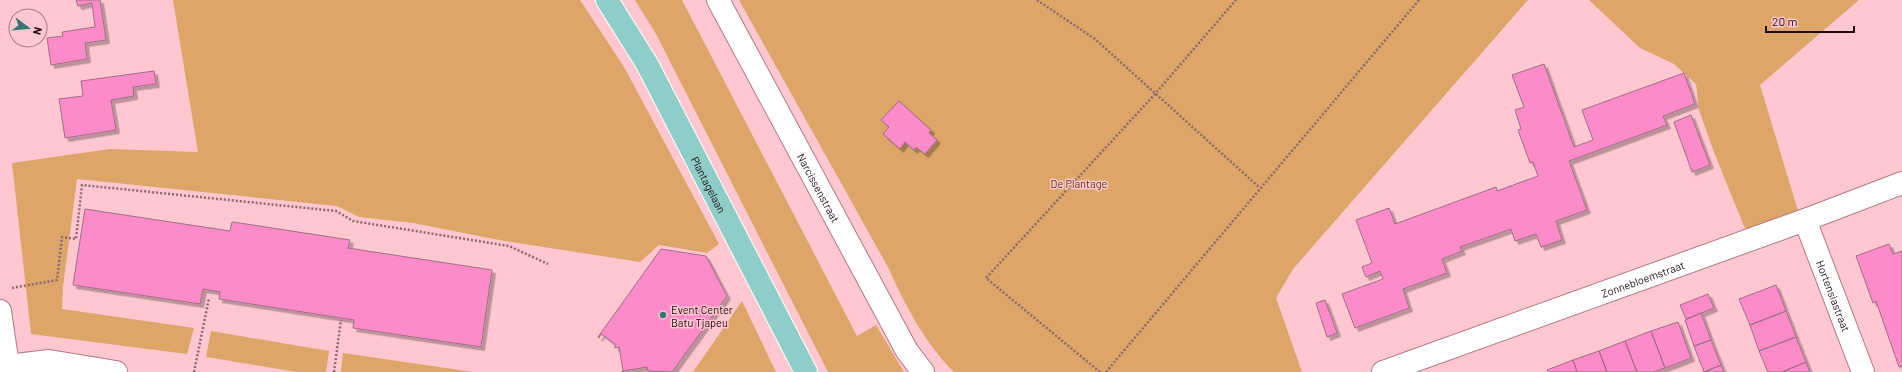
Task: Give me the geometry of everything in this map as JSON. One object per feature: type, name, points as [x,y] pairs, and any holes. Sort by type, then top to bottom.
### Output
[{"type":"main road","name":"Plantagelaan","points":[[607,0],[647,64],[806,372]]},
{"type":"street","name":"Narcissenstraat","points":[[718,0],[907,351],[923,372]]},
{"type":"street","name":"Zonnebloemstraat","points":[[1383,372],[1902,184]]},
{"type":"street","name":"Hortensiastraat","points":[[1805,220],[1863,372]]},
{"type":"street","points":[[0,311],[8,369],[49,361],[116,372]]},
{"type":"path","points":[[1037,0],[1095,39],[1260,188]]},
{"type":"path","points":[[1100,372],[986,278],[1155,94],[1236,0]]},
{"type":"path","points":[[1106,372],[1419,0]]},
{"type":"path","points":[[7,289],[57,280],[62,237],[76,239],[82,185],[336,211],[353,221],[509,246],[548,264]]},
{"type":"path","points":[[194,372],[209,298]]},
{"type":"path","points":[[334,372],[341,320]]},
{"type":"green space","points":[[173,0],[580,0],[624,67],[719,244],[707,253],[659,245],[640,262],[499,240],[413,223],[359,217],[337,206],[77,179],[63,287],[62,309],[194,328],[187,354],[31,334],[12,163],[110,149],[198,152]]},
{"type":"green space","points":[[635,0],[682,0],[857,336],[876,325],[904,372],[828,372],[656,34]]},
{"type":"green space","name":"De Plantage","points":[[739,0],[1528,0],[1293,269],[1276,298],[1302,372],[954,372],[944,362],[917,324],[889,269]]},
{"type":"green space","points":[[1589,0],[1859,0],[1760,85],[1798,211],[1746,231],[1715,155],[1699,110],[1696,84],[1674,64],[1640,48]]},
{"type":"green space","points":[[742,301],[776,372],[693,372]]},
{"type":"green space","points":[[211,331],[329,351],[326,372],[297,372],[206,357]]},
{"type":"green space","points":[[343,353],[473,372],[341,372]]},
{"type":"building","points":[[76,0],[100,0],[106,40],[85,43],[87,59],[51,65],[48,38],[63,36],[62,32],[95,27],[92,3],[78,6]]},
{"type":"building","points":[[1544,64],[1574,147],[1593,140],[1582,110],[1684,73],[1695,104],[1663,116],[1667,125],[1569,161],[1587,210],[1556,221],[1562,240],[1541,247],[1536,234],[1515,241],[1511,229],[1460,247],[1462,251],[1442,259],[1447,273],[1403,289],[1409,308],[1355,328],[1342,294],[1383,279],[1380,271],[1366,277],[1362,267],[1372,263],[1356,220],[1389,208],[1395,224],[1496,187],[1497,191],[1538,176],[1533,162],[1530,163],[1518,130],[1521,129],[1515,110],[1524,107],[1512,75]]},
{"type":"building","points":[[154,71],[156,84],[133,87],[134,96],[111,100],[116,130],[65,138],[59,99],[83,96],[81,81]]},
{"type":"building","points":[[899,101],[931,130],[929,133],[937,140],[925,154],[916,147],[914,150],[905,142],[900,149],[883,134],[889,127],[881,120]]},
{"type":"building","points":[[1691,115],[1710,165],[1692,172],[1674,122]]},
{"type":"building","points":[[85,209],[230,231],[233,222],[350,240],[348,248],[492,270],[481,347],[353,328],[354,320],[219,299],[220,292],[203,289],[200,304],[73,285]]},
{"type":"building","points":[[1889,244],[1893,254],[1902,251],[1902,366],[1899,367],[1876,301],[1873,303],[1856,256]]},
{"type":"building","name":"Event Center Batu Tjapeu","points":[[661,249],[706,256],[727,296],[672,372],[648,371],[647,367],[623,371],[619,347],[615,348],[615,344],[601,334],[599,338],[598,337]]},
{"type":"building","points":[[1776,285],[1786,311],[1750,325],[1739,299]]},
{"type":"building","points":[[1708,294],[1714,308],[1686,319],[1680,305]]},
{"type":"building","points":[[1325,300],[1337,333],[1327,337],[1316,303]]},
{"type":"building","points":[[1786,311],[1796,337],[1759,351],[1750,325]]},
{"type":"building","points":[[1701,313],[1711,340],[1694,346],[1685,320]]},
{"type":"building","points":[[1678,322],[1691,358],[1665,368],[1651,331]]},
{"type":"building","points":[[1651,331],[1665,368],[1653,372],[1637,372],[1625,341]]},
{"type":"building","points":[[1796,337],[1806,362],[1782,372],[1768,372],[1759,351]]},
{"type":"building","points":[[1711,340],[1721,365],[1704,372],[1694,346]]},
{"type":"building","points":[[1625,341],[1637,372],[1607,372],[1599,351]]},
{"type":"building","points":[[1599,351],[1607,372],[1577,372],[1573,360]]},
{"type":"building","points":[[1573,360],[1577,372],[1548,372],[1547,370]]},
{"type":"building","points":[[1806,362],[1810,372],[1782,372]]},
{"type":"building","points":[[1721,365],[1724,372],[1704,372]]},
{"type":"place","name":"Event Center Batu Tjapeu","points":[[663,315]]}]
